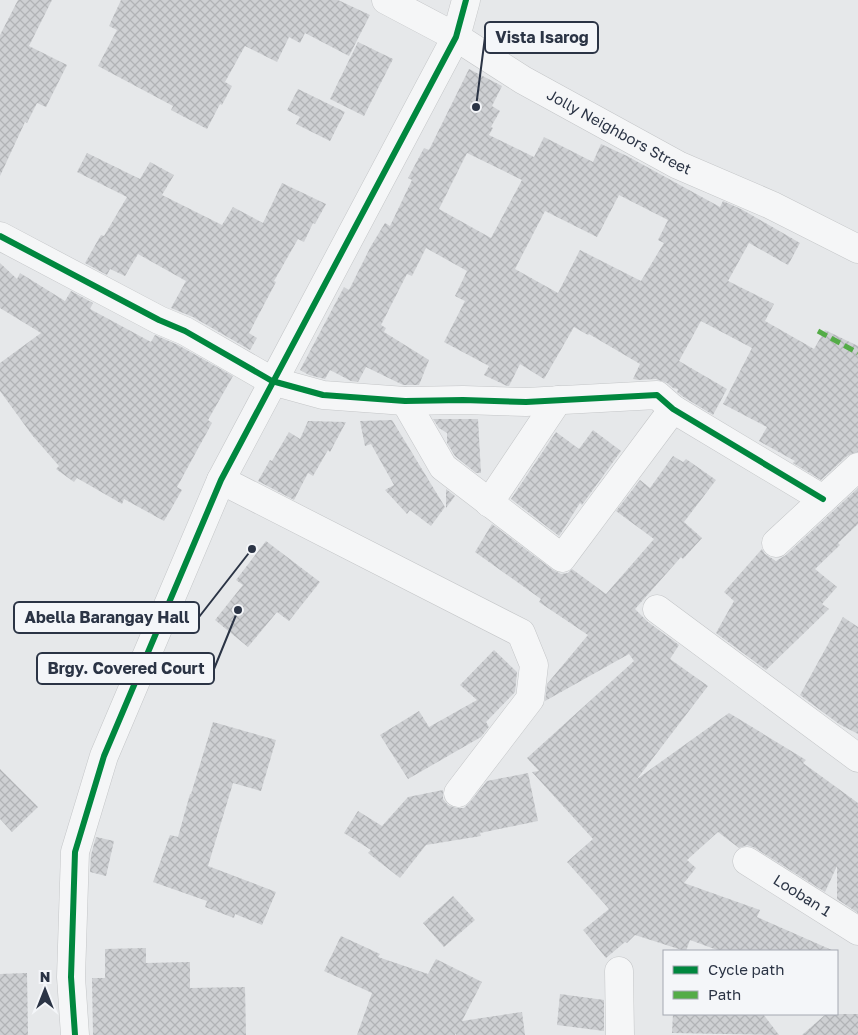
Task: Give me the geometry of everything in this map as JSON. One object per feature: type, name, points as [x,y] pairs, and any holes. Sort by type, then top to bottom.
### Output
[{"type":"street","name":"Jolly Neighbors Street","points":[[386,0],[456,37],[523,80],[678,165],[771,205],[858,249]]},
{"type":"street","points":[[75,1035],[71,977],[75,852],[104,756],[220,480],[456,37],[466,0]]},
{"type":"street","points":[[0,236],[134,307],[184,331],[272,381],[323,395],[405,401],[526,402],[657,395],[672,409],[823,499]]},
{"type":"street","points":[[489,503],[558,400]]},
{"type":"street","points":[[405,401],[443,467],[562,558],[672,409]]},
{"type":"street","points":[[776,543],[858,467]]},
{"type":"street","points":[[220,480],[521,633],[534,665],[530,699],[458,793]]},
{"type":"street","points":[[657,608],[858,758]]},
{"type":"street","name":"Looban 1","points":[[747,861],[858,931]]},
{"type":"street","points":[[619,972],[620,1035]]},
{"type":"building","points":[[18,0],[52,0],[29,46],[67,65],[46,107],[37,103],[27,123],[25,122],[0,176],[0,35]]},
{"type":"building","points":[[121,0],[338,0],[370,15],[349,56],[305,33],[300,43],[289,37],[277,62],[245,46],[225,82],[232,86],[207,129],[171,110],[173,106],[98,66],[117,30],[109,26]]},
{"type":"building","points":[[358,42],[393,59],[364,116],[330,99]]},
{"type":"building","points":[[469,69],[502,86],[492,106],[500,111],[491,127],[493,128],[489,135],[534,157],[544,137],[593,162],[601,144],[627,156],[720,207],[723,201],[741,209],[800,243],[788,265],[749,243],[728,281],[774,304],[765,321],[814,349],[825,330],[858,346],[858,452],[847,456],[821,480],[793,463],[795,461],[759,441],[767,427],[723,404],[752,348],[701,321],[679,361],[727,389],[713,415],[682,396],[677,392],[678,389],[673,388],[667,383],[656,379],[633,379],[640,364],[574,327],[544,379],[520,364],[509,386],[507,386],[484,375],[489,366],[444,342],[465,301],[455,296],[467,271],[426,248],[412,276],[407,274],[381,325],[386,328],[384,332],[429,360],[419,385],[403,385],[366,367],[358,382],[351,381],[330,370],[325,379],[309,375],[300,370],[344,287],[349,290],[385,223],[390,226],[412,180],[408,178],[424,148],[429,150]],"holes":[[[467,153],[522,180],[491,238],[439,209]],[[619,195],[668,220],[658,240],[664,243],[641,281],[580,250],[558,293],[515,269],[545,211],[597,237]]]},
{"type":"building","points":[[298,89],[345,112],[330,141],[296,124],[300,117],[287,110]]},
{"type":"building","points":[[87,153],[140,179],[150,162],[174,175],[162,195],[222,225],[233,207],[263,223],[282,183],[326,204],[315,224],[313,223],[304,242],[298,239],[274,281],[276,282],[249,333],[257,338],[250,350],[193,317],[171,308],[186,281],[138,254],[125,276],[110,269],[107,275],[85,263],[101,235],[104,236],[127,197],[77,172]]},
{"type":"building","points":[[0,263],[17,279],[20,273],[65,301],[71,291],[93,303],[90,309],[151,342],[155,335],[178,345],[233,376],[208,420],[212,423],[177,487],[182,490],[164,521],[124,499],[122,504],[77,478],[74,482],[56,469],[59,466],[32,435],[0,391],[0,363],[41,333],[0,308]]},
{"type":"building","points":[[433,419],[478,419],[481,473],[476,473],[455,456],[447,443],[447,433],[439,428]]},
{"type":"building","points":[[392,420],[445,507],[431,526],[410,510],[407,514],[385,490],[394,485],[371,444],[365,446],[360,421]]},
{"type":"building","points":[[308,421],[346,422],[330,452],[328,450],[313,476],[308,473],[294,500],[258,481],[289,432],[300,439]]},
{"type":"building","points":[[593,430],[621,451],[582,505],[580,503],[559,536],[511,499],[556,432],[579,449]]},
{"type":"building","points":[[673,456],[683,462],[686,459],[716,480],[684,522],[702,538],[683,559],[681,557],[635,609],[648,622],[679,645],[670,659],[708,686],[637,779],[729,713],[806,760],[803,763],[858,803],[858,913],[837,899],[837,866],[825,892],[755,848],[747,845],[739,848],[718,832],[687,860],[696,868],[684,883],[760,910],[757,917],[832,950],[717,950],[690,940],[686,950],[682,950],[635,935],[606,958],[583,930],[609,909],[567,862],[593,839],[532,772],[539,771],[527,758],[634,661],[629,654],[545,701],[547,684],[588,635],[539,602],[541,599],[475,552],[492,524],[553,570],[561,574],[568,573],[572,569],[606,594],[654,539],[616,511],[640,480],[650,488]]},
{"type":"building","points":[[858,488],[858,524],[815,569],[837,587],[822,604],[829,609],[766,670],[716,633],[734,601],[724,592],[762,549],[765,554],[776,561],[786,555]]},
{"type":"building","points":[[446,489],[455,496],[446,508]]},
{"type":"building","points":[[266,541],[320,582],[289,621],[277,612],[248,647],[215,620],[243,585],[236,580]]},
{"type":"building","points":[[843,617],[858,627],[858,734],[839,724],[800,695]]},
{"type":"building","points":[[494,650],[517,672],[515,692],[486,722],[489,727],[481,737],[408,779],[380,735],[419,711],[429,727],[477,700],[460,685]]},
{"type":"building","points":[[213,722],[276,740],[261,791],[233,783],[208,866],[276,892],[262,925],[235,914],[234,918],[205,907],[207,901],[153,882],[170,835],[178,837]]},
{"type":"building","points":[[0,769],[38,807],[12,832],[0,819]]},
{"type":"building","points":[[528,773],[538,821],[480,833],[481,836],[426,845],[400,878],[368,853],[371,850],[344,833],[358,811],[382,826],[408,797],[443,790],[443,799],[448,805],[464,808],[487,781]]},
{"type":"building","points":[[96,837],[114,841],[106,876],[90,872],[91,855]]},
{"type":"building","points":[[453,896],[475,920],[444,947],[423,923]]},
{"type":"building","points":[[341,936],[380,954],[378,957],[428,974],[436,959],[482,982],[462,1021],[522,1012],[525,1035],[456,1035],[456,1033],[455,1035],[357,1035],[372,993],[324,971]]},
{"type":"building","points":[[146,948],[146,963],[190,962],[190,988],[245,987],[246,1035],[93,1035],[92,978],[105,978],[105,949]]},
{"type":"building","points":[[27,973],[28,1035],[0,1035],[0,974]]},
{"type":"building","points":[[560,994],[604,1000],[604,1031],[557,1025]]},
{"type":"building","points":[[858,1014],[858,1035],[802,1035],[825,1015]]},
{"type":"building","points":[[673,1015],[764,1015],[779,1035],[672,1033]]},
{"type":"marked path","points":[[818,331],[858,353]]},
{"type":"cycle path","points":[[75,1035],[71,977],[75,852],[104,756],[221,480],[456,37],[466,0]]},
{"type":"cycle path","points":[[0,236],[159,320],[185,331],[272,381],[323,395],[405,401],[526,402],[657,395],[673,409],[823,499]]},
{"type":"place","name":"Vista Isarog","points":[[476,107]]},
{"type":"place","name":"Abella Barangay Hall","points":[[252,549]]},
{"type":"place","name":"Brgy. Covered Court","points":[[238,610]]}]
